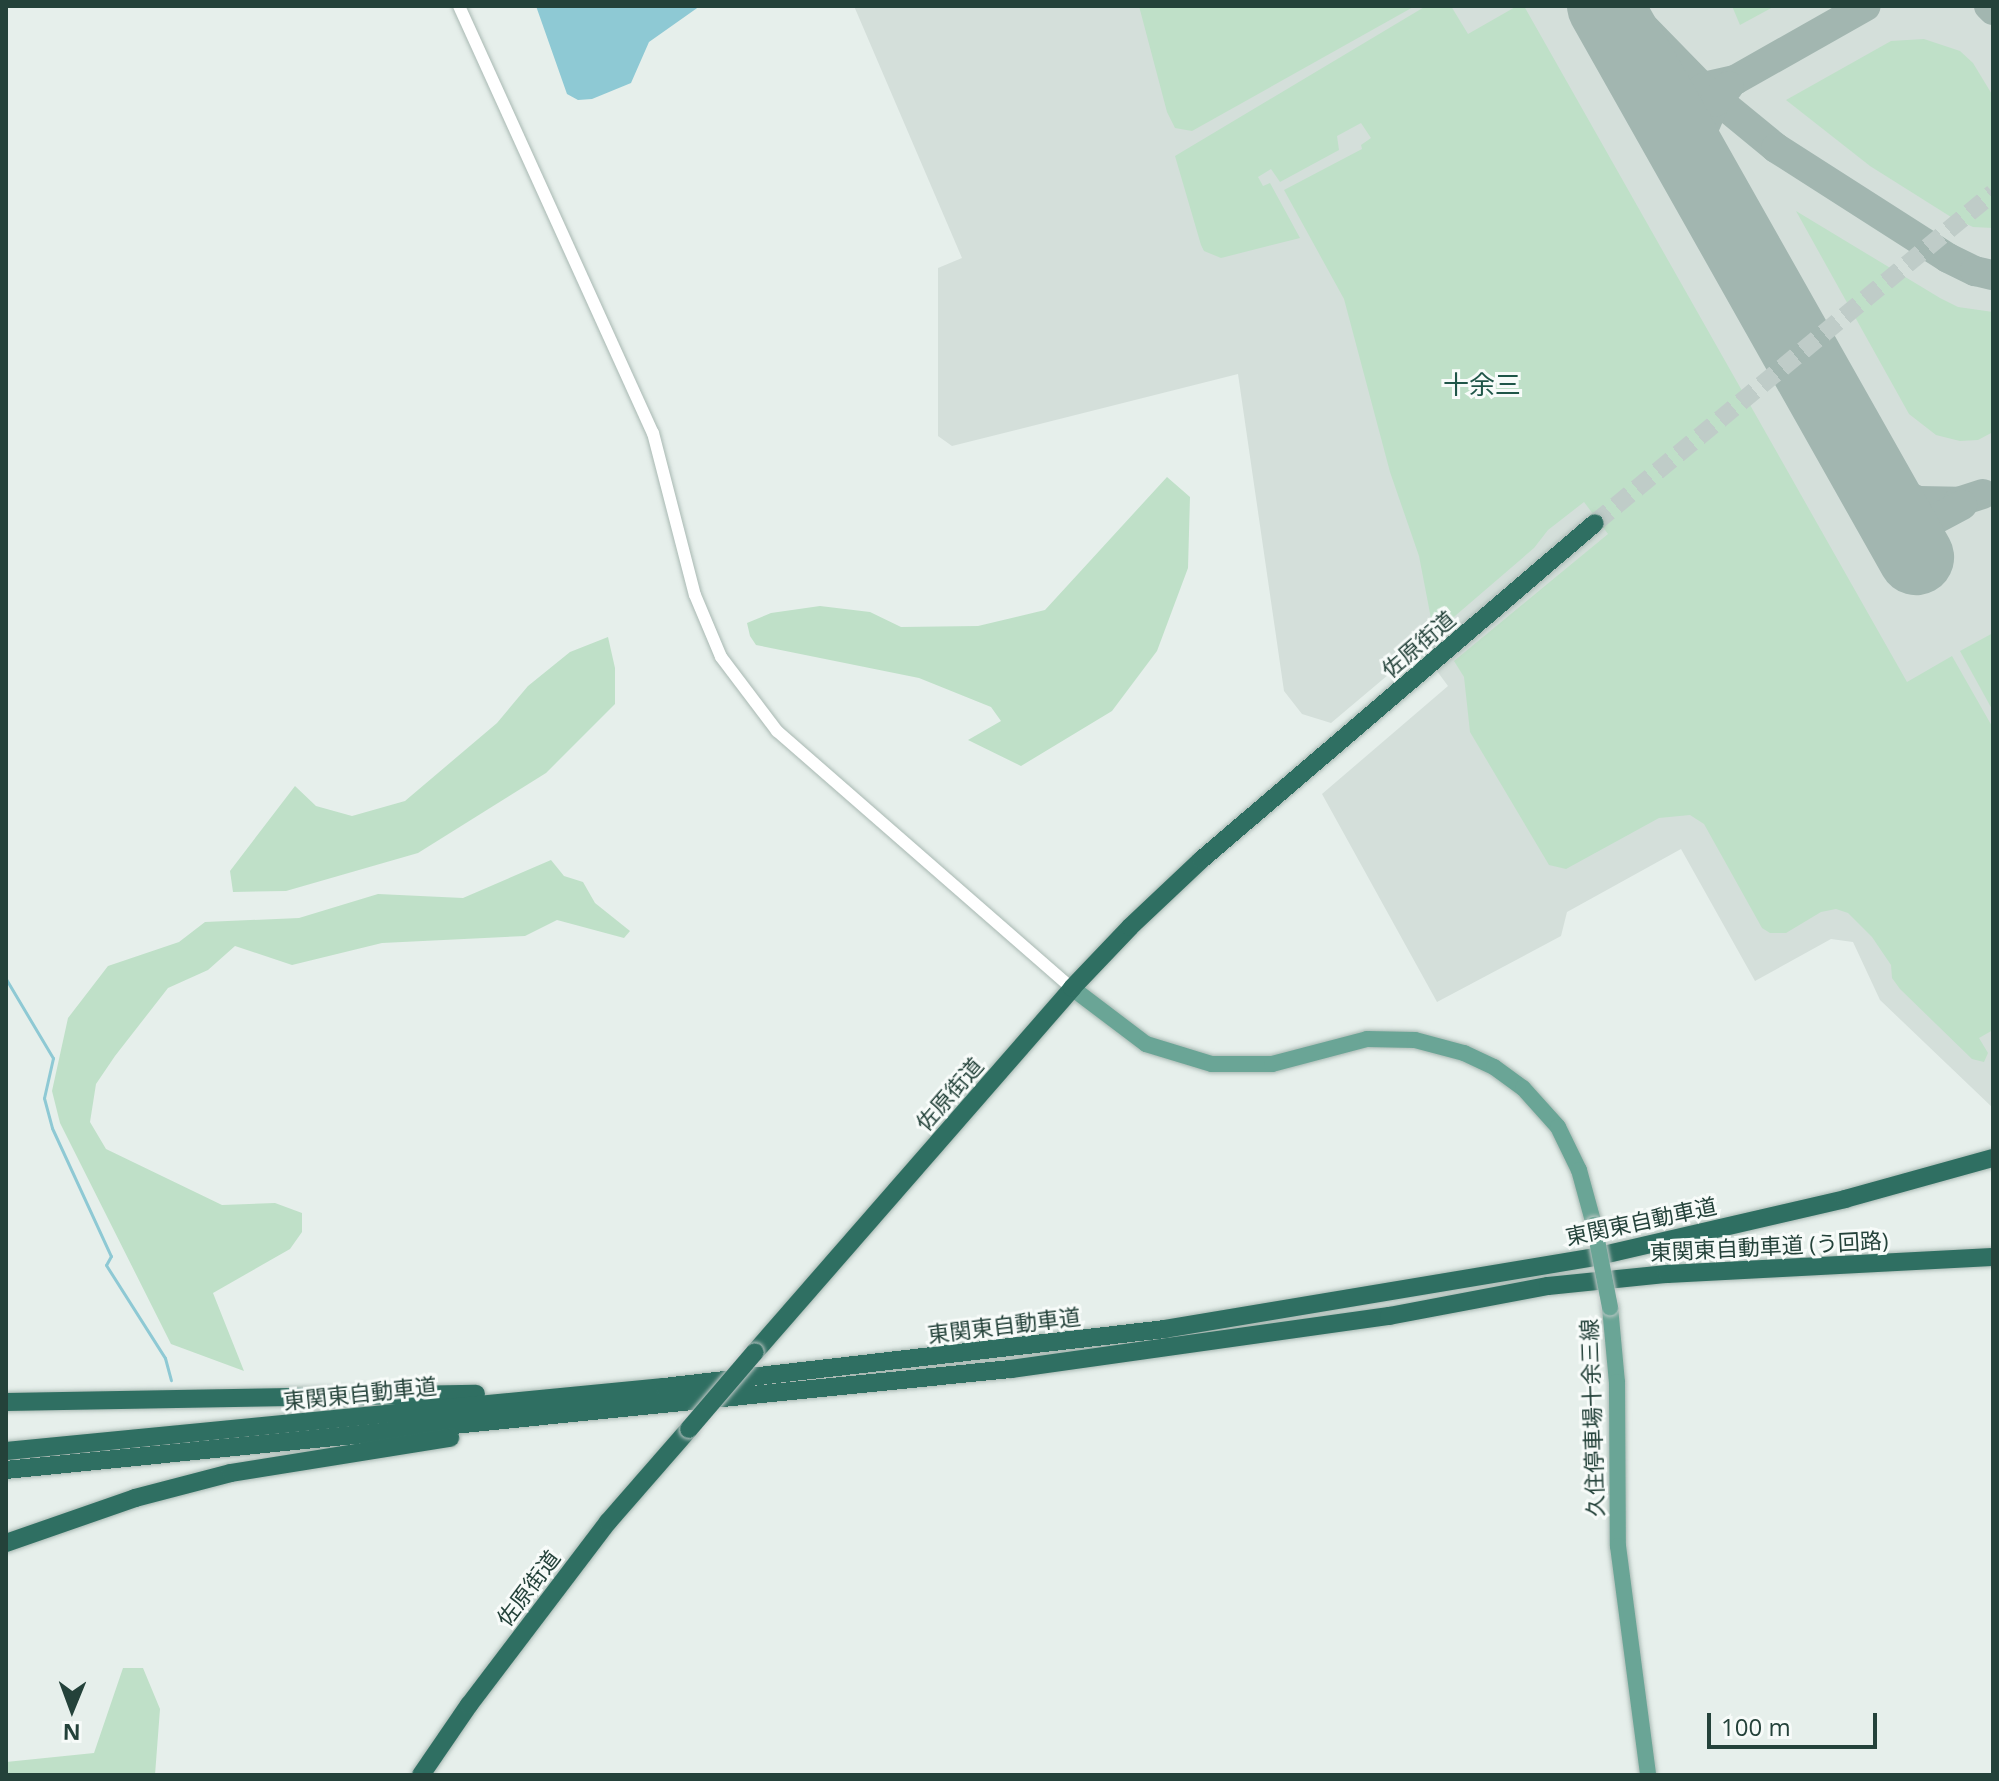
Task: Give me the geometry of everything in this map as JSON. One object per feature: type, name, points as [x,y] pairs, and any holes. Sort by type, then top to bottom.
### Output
[{"type":"highway","name":"佐原街道","points":[[421,1775],[469,1705],[608,1522],[1072,988],[1172,887],[1595,523]]},
{"type":"highway","name":"東関東自動車道","points":[[6,1451],[615,1391],[1165,1329],[1439,1286],[1599,1256],[1993,1158]]},
{"type":"highway","name":"東関東自動車道 (う回路)","points":[[1548,1286],[1682,1273],[1993,1257]]},
{"type":"highway","name":"東関東自動車道","points":[[6,1470],[666,1406],[1167,1349],[1389,1316],[1548,1286]]},
{"type":"highway","points":[[6,1402],[615,1391]]},
{"type":"highway","points":[[6,1543],[121,1502],[231,1473],[666,1406]]},
{"type":"main road","name":"久住停車場十余三線","points":[[1072,988],[1146,1044],[1198,1062],[1243,1066],[1272,1064],[1367,1039],[1415,1040],[1464,1053],[1494,1067],[1523,1088],[1558,1127],[1579,1170],[1594,1225],[1610,1307],[1617,1382],[1618,1546],[1648,1775]]},
{"type":"street","points":[[459,6],[653,433],[695,595],[721,657],[777,731],[1072,988]]},
{"type":"shaded area","points":[[854,6],[1993,6],[1993,1108],[1880,1000],[1853,942],[1831,939],[1755,981],[1681,849],[1567,912],[1561,936],[1437,1002],[1322,794],[1448,686],[1420,648],[1331,723],[1302,714],[1284,691],[1238,374],[952,446],[938,436],[938,268],[962,258]]},
{"type":"green space","points":[[1139,6],[1415,6],[1192,131],[1175,128],[1167,112]]},
{"type":"green space","points":[[1426,6],[1451,6],[1468,34],[1517,6],[1524,6],[1907,682],[1952,656],[1993,728],[1993,1030],[1979,1038],[1988,1053],[1984,1062],[1972,1059],[1900,989],[1892,978],[1891,965],[1872,937],[1848,913],[1836,909],[1821,912],[1786,933],[1770,933],[1762,928],[1704,824],[1690,815],[1659,818],[1566,869],[1549,865],[1470,732],[1464,677],[1454,661],[1608,534],[1584,502],[1548,530],[1534,548],[1434,634],[1419,556],[1390,472],[1344,299],[1284,190],[1362,149],[1361,145],[1371,138],[1361,123],[1337,136],[1339,150],[1280,182],[1271,169],[1258,177],[1263,186],[1270,183],[1300,238],[1221,258],[1204,251],[1175,156]]},
{"type":"green space","points":[[1732,6],[1775,6],[1740,25]]},
{"type":"green space","points":[[1924,39],[1960,51],[1973,63],[1993,96],[1993,228],[1973,227],[1951,217],[1870,166],[1786,100],[1891,41]]},
{"type":"green space","points":[[1796,211],[1940,298],[1958,307],[1993,312],[1993,432],[1978,440],[1960,441],[1936,435],[1909,414]]},
{"type":"green space","points":[[1167,477],[1190,497],[1188,568],[1157,651],[1112,711],[1021,766],[968,740],[1001,721],[991,707],[919,678],[756,645],[750,636],[747,623],[771,613],[820,606],[870,612],[901,627],[978,626],[1045,610]]},
{"type":"green space","points":[[1993,633],[1993,711],[1960,651]]},
{"type":"green space","points":[[608,637],[615,668],[615,704],[546,773],[418,853],[286,891],[233,892],[230,871],[295,786],[316,806],[352,816],[405,801],[497,723],[528,686],[570,652]]},
{"type":"green space","points":[[551,860],[564,876],[583,882],[595,903],[630,931],[624,938],[557,920],[525,936],[382,943],[292,965],[235,946],[208,970],[168,988],[96,1084],[90,1122],[106,1149],[222,1205],[275,1203],[302,1213],[302,1232],[290,1249],[213,1293],[244,1371],[171,1344],[60,1123],[52,1091],[68,1018],[108,966],[179,942],[205,922],[299,918],[378,894],[463,898]]},
{"type":"green space","points":[[123,1668],[143,1668],[160,1709],[155,1775],[6,1775],[6,1762],[94,1753]]},
{"type":"water","points":[[536,6],[700,6],[649,42],[631,83],[592,99],[578,100],[567,94]]},
{"type":"waterway","points":[[6,979],[53,1058],[44,1098],[52,1128],[111,1256],[106,1265],[165,1358],[171,1380]]},
{"type":"taxiway","points":[[1605,6],[1639,64],[1665,81],[1695,89],[1735,80],[1866,6]]},
{"type":"taxiway","points":[[1623,6],[1703,88],[1776,148],[1948,258],[1975,271],[1993,275]]},
{"type":"taxiway","points":[[1989,6],[1993,10]]},
{"type":"taxiway","points":[[1703,179],[1700,150],[1703,130],[1715,102],[1729,86]]},
{"type":"taxiway","points":[[1865,467],[1884,485],[1919,501],[1958,502],[1983,494]]},
{"type":"taxiway","points":[[1904,536],[1962,505]]},
{"type":"runway","points":[[1605,6],[1916,557]]},
{"type":"tunnel","points":[[1595,523],[1993,193]]},
{"type":"district","name":"十余三","points":[[1482,385]]}]
